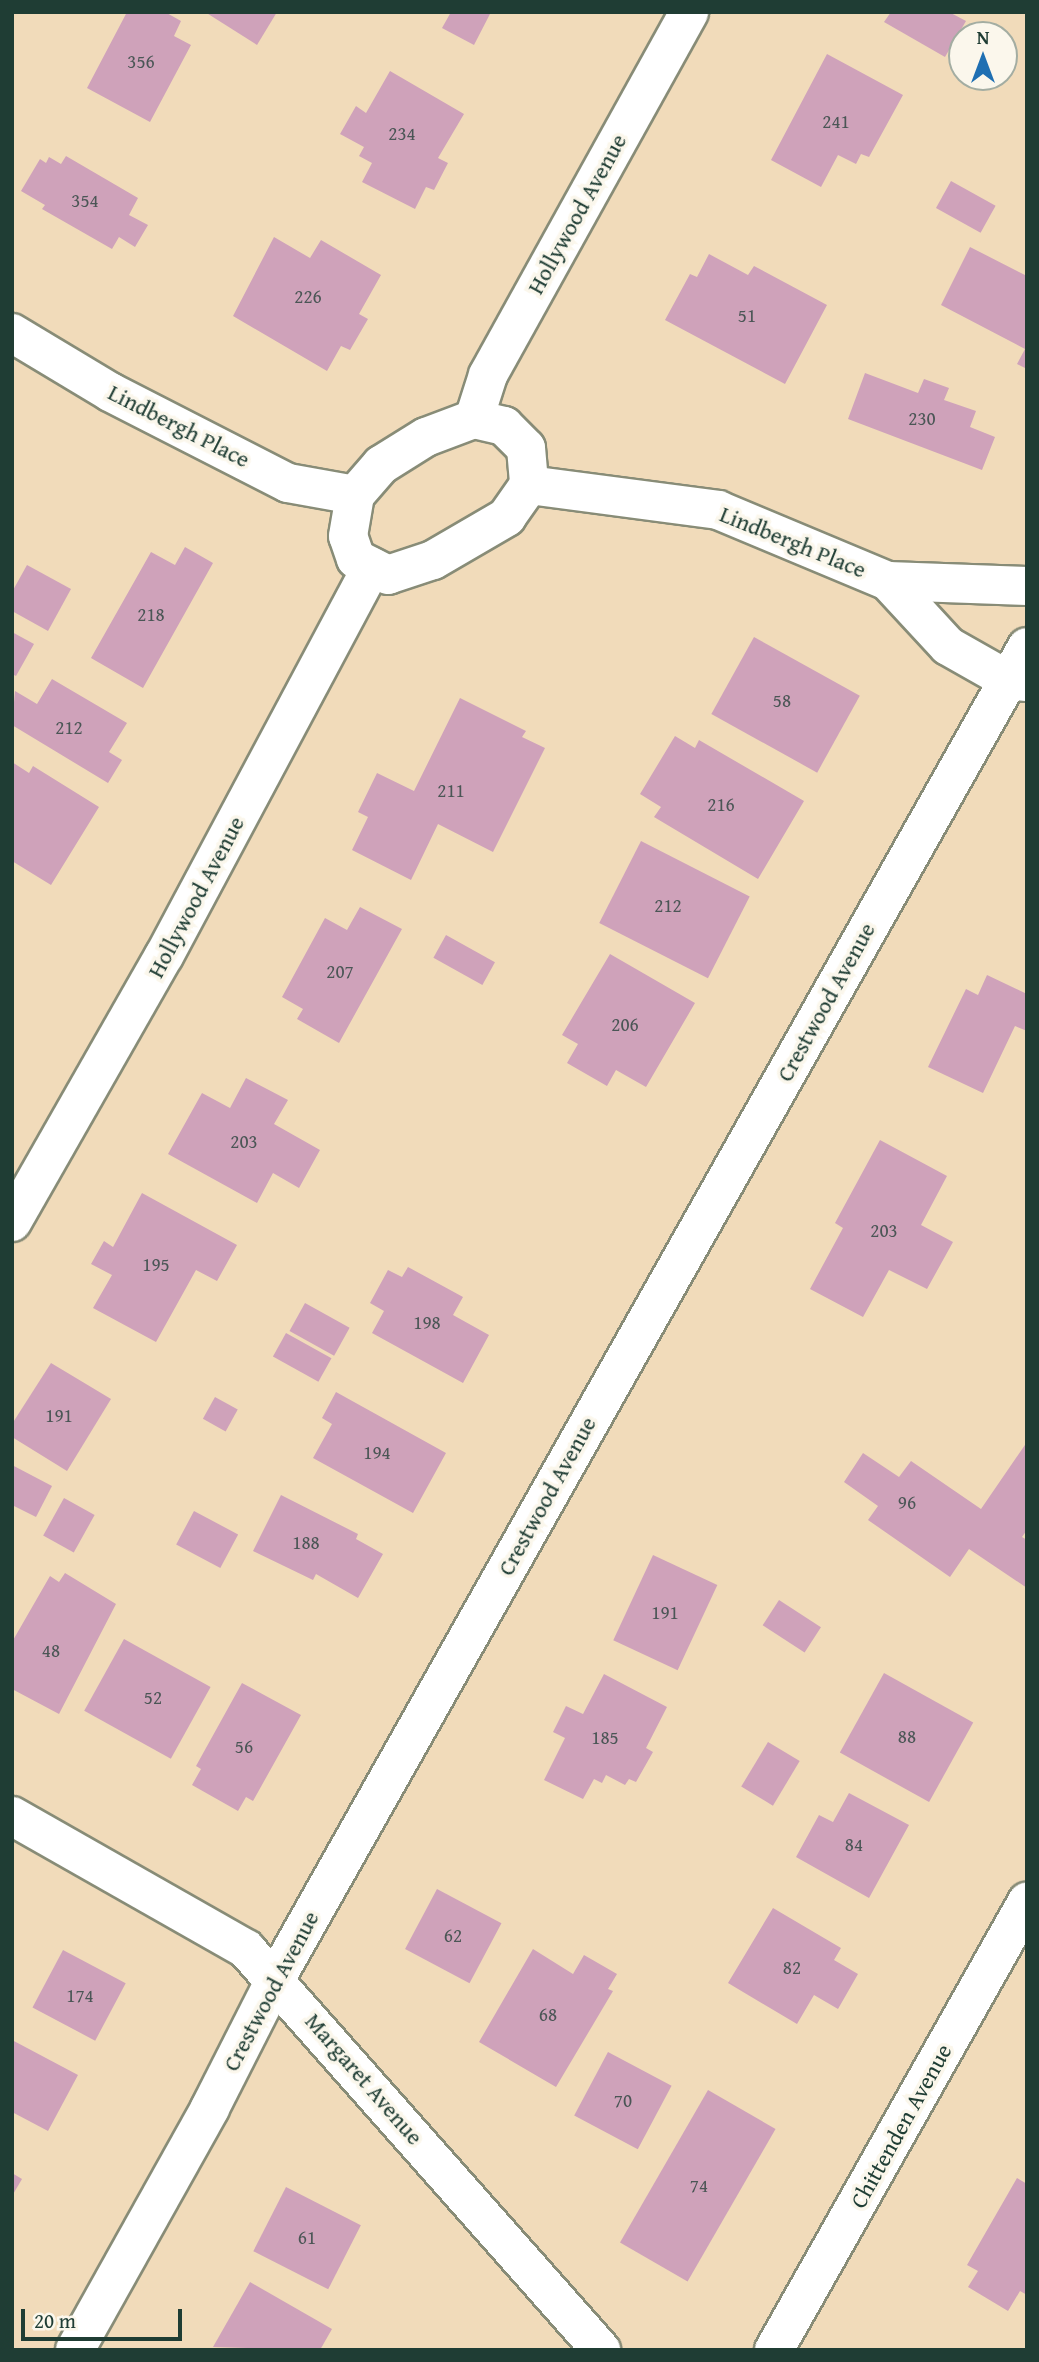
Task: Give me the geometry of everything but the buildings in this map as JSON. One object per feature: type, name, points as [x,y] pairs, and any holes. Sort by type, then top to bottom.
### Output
[{"type":"street","name":"Hollywood Avenue","points":[[474,419],[488,376],[689,12]]},
{"type":"street","name":"Lindbergh Place","points":[[12,333],[110,392],[288,483],[355,495]]},
{"type":"street","points":[[474,419],[504,426],[526,448],[529,485],[508,517],[433,560],[388,575],[356,559],[348,536],[355,495],[381,465],[426,437],[474,419]]},
{"type":"street","name":"Lindbergh Place","points":[[529,485],[718,510],[888,581],[1027,586]]},
{"type":"street","name":"Hollywood Avenue","points":[[12,1222],[164,956],[372,567]]},
{"type":"street","name":"Lindbergh Place","points":[[888,581],[948,646],[1017,681]]},
{"type":"street","name":"Crestwood Avenue","points":[[75,2350],[210,2108],[276,1978],[1017,681],[1027,647]]},
{"type":"street","name":"Margaret Avenue","points":[[12,1816],[246,1948],[276,1978],[601,2350]]},
{"type":"street","name":"Chittenden Avenue","points":[[775,2350],[1027,1902]]}]
